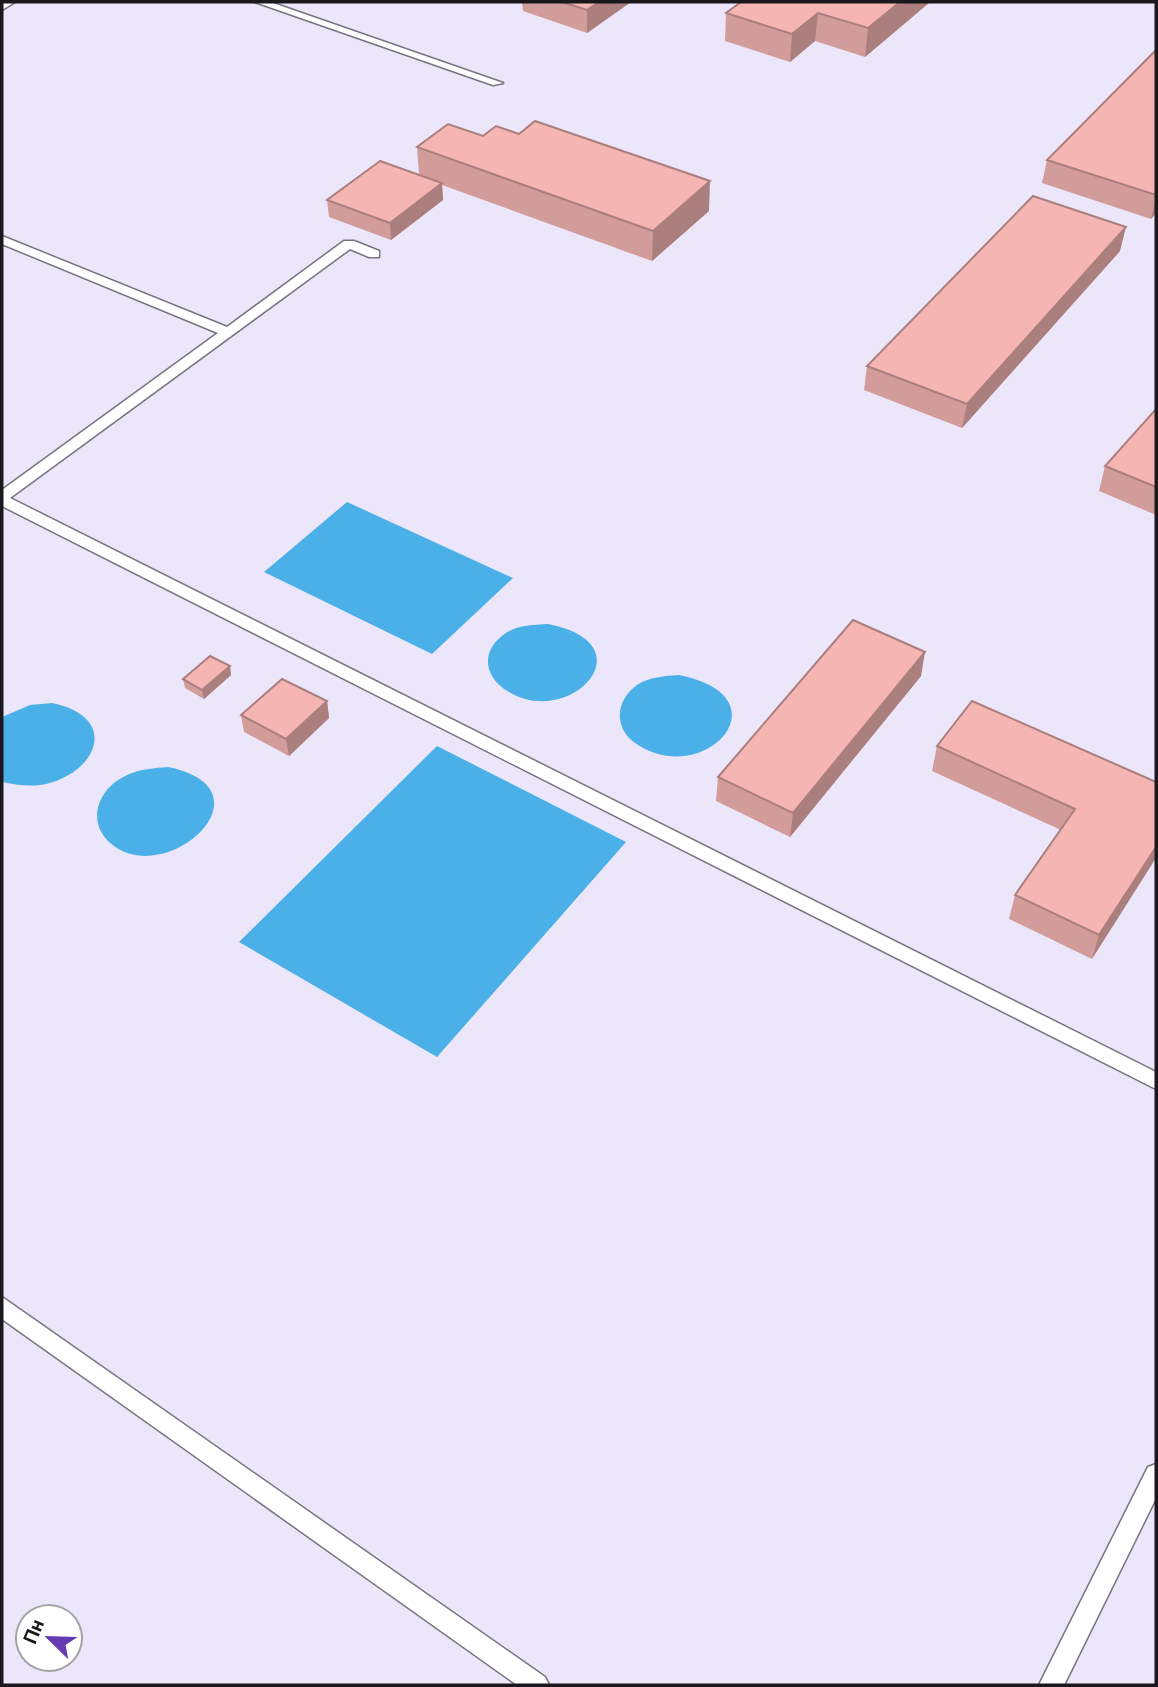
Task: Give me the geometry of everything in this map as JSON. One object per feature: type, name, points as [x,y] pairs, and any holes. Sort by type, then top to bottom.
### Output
[{"type":"lane","points":[[2,7],[10,2]]},
{"type":"lane","points":[[260,2],[497,83]]},
{"type":"lane","points":[[2,240],[228,332]]},
{"type":"lane","points":[[374,254],[349,244],[2,498],[1156,1081]]},
{"type":"lane","points":[[2,1307],[537,1685]]},
{"type":"lane","points":[[1051,1685],[1156,1475]]},
{"type":"shaded area","points":[[2,2],[1156,2],[1156,1685],[2,1685]]},
{"type":"water","points":[[347,502],[513,578],[432,654],[264,572]]},
{"type":"water","points":[[548,624],[578,634],[594,648],[597,664],[590,679],[575,692],[555,700],[532,701],[500,686],[490,671],[489,655],[498,640],[511,630]]},
{"type":"water","points":[[679,675],[712,686],[728,702],[732,719],[724,735],[708,748],[686,756],[661,755],[628,737],[620,722],[621,706],[630,691],[642,682],[657,677]]},
{"type":"water","points":[[52,703],[73,710],[87,720],[94,731],[94,744],[89,756],[79,768],[46,784],[2,782],[2,717],[30,705]]},
{"type":"water","points":[[437,746],[626,842],[437,1057],[239,942]]},
{"type":"water","points":[[168,767],[199,778],[213,794],[213,812],[202,830],[184,845],[161,854],[137,855],[114,846],[99,828],[97,818],[98,808],[108,789],[127,775]]},
{"type":"building","points":[[562,2],[599,2],[587,10]]},
{"type":"building","points":[[741,2],[900,2],[868,28],[818,13],[792,34],[726,13]]},
{"type":"building","points":[[1156,50],[1156,195],[1047,160]]},
{"type":"building","points":[[535,121],[710,181],[653,231],[417,147],[448,124],[483,136],[496,126],[519,134]]},
{"type":"building","points":[[380,161],[442,183],[390,223],[327,200]]},
{"type":"building","points":[[1033,196],[1126,227],[967,404],[867,366]]},
{"type":"building","points":[[1156,409],[1156,487],[1105,466]]},
{"type":"building","points":[[853,620],[925,652],[793,813],[718,777]]},
{"type":"building","points":[[210,656],[230,666],[202,690],[183,679]]},
{"type":"building","points":[[282,679],[327,701],[286,739],[241,715]]},
{"type":"building","points":[[972,701],[1156,782],[1156,847],[1099,935],[1015,895],[1075,809],[937,746]]}]
